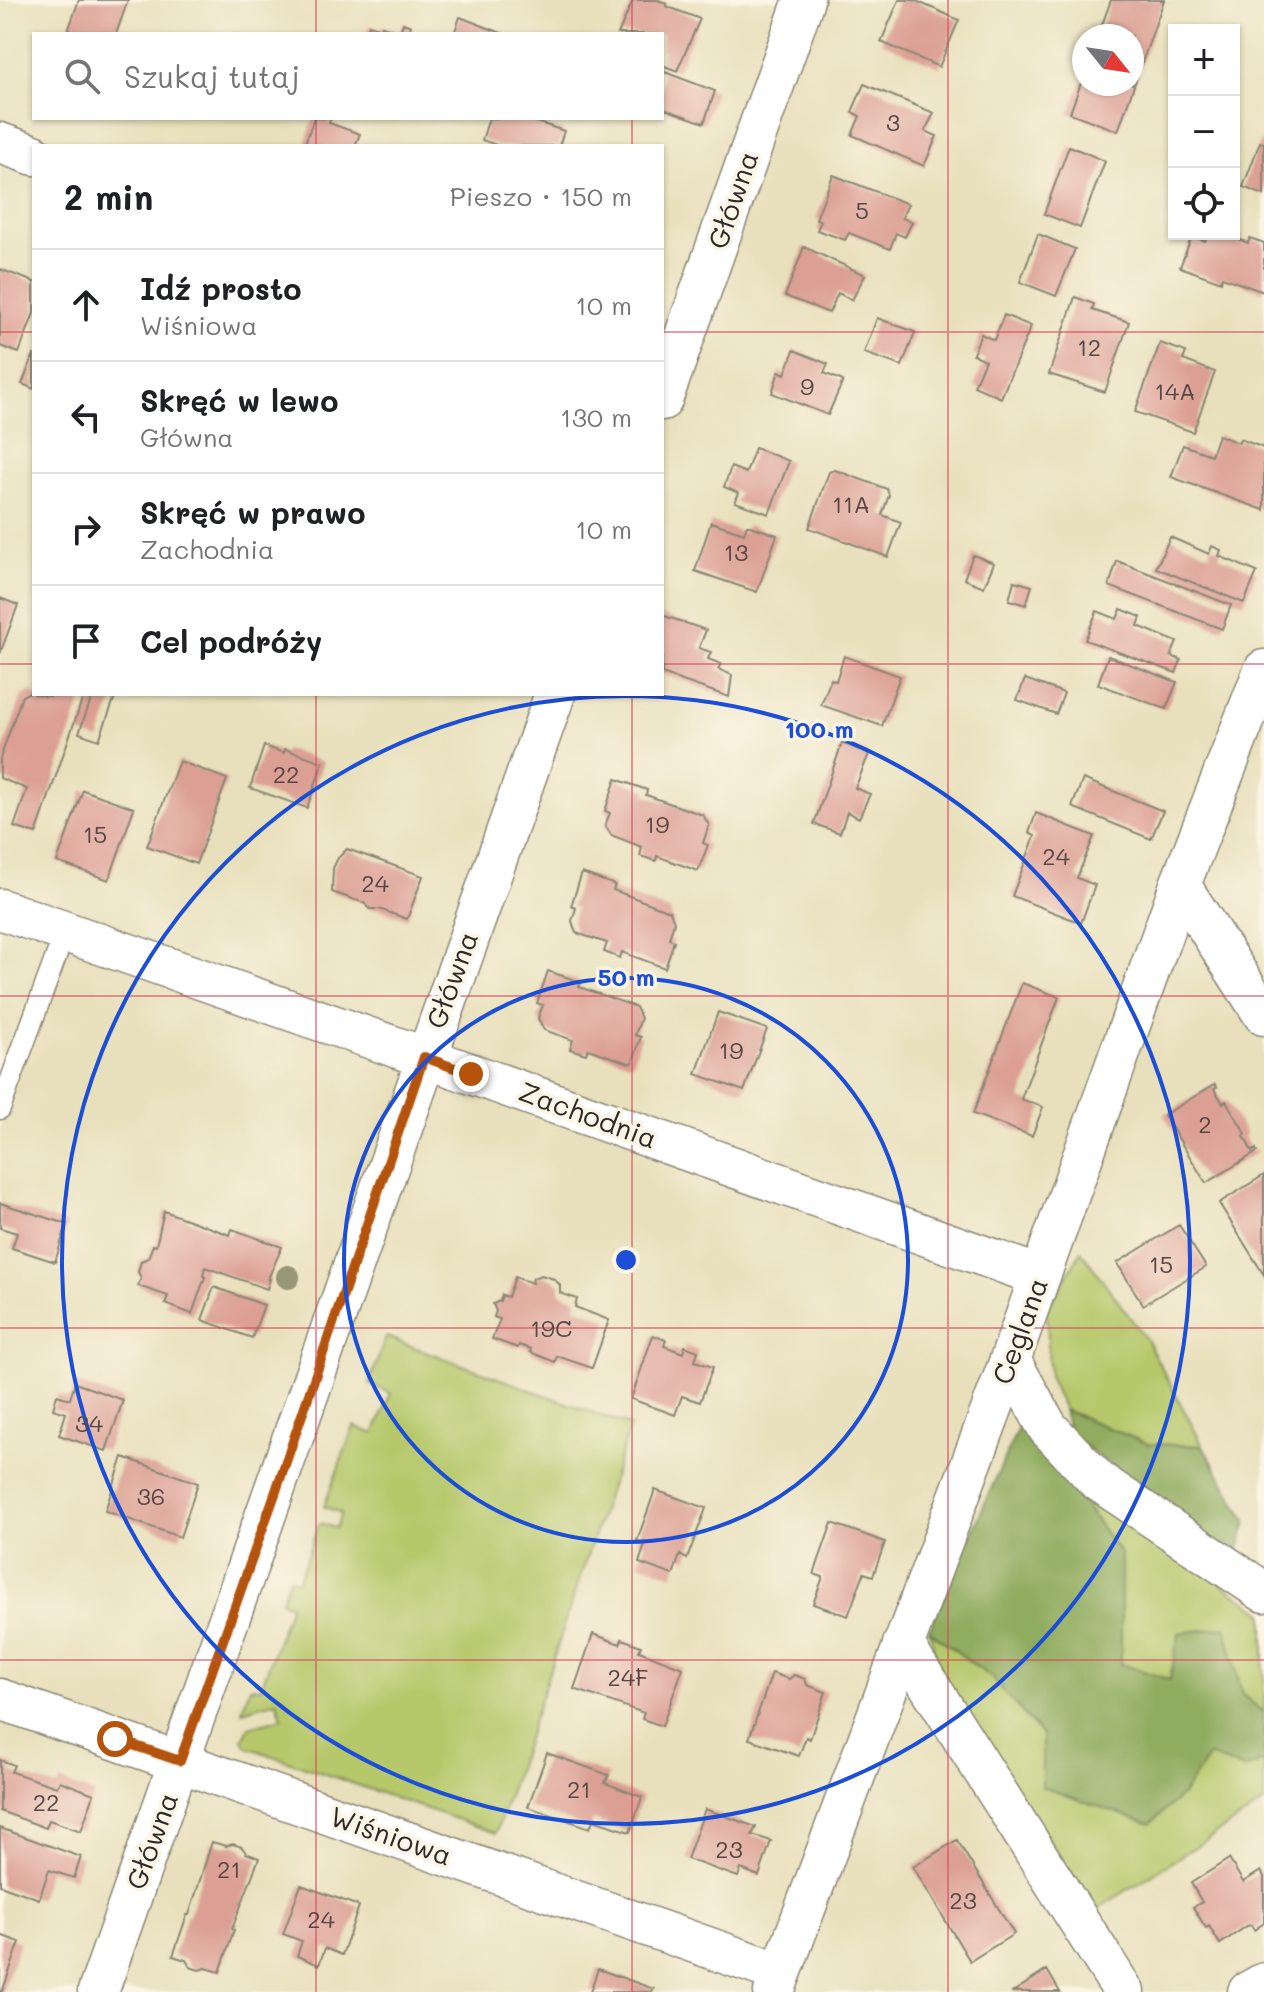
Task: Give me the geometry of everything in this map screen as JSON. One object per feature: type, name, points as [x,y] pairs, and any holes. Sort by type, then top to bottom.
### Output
[{"type":"street","name":"Główna","points":[[665,381],[804,0]]},
{"type":"street","points":[[0,143],[32,154]]},
{"type":"street","name":"Ceglana","points":[[777,1982],[1010,1360],[1180,885],[1261,691]]},
{"type":"street","name":"Główna","points":[[98,1992],[271,1506],[424,1057],[554,696]]},
{"type":"street","points":[[1180,885],[1264,1015]]},
{"type":"street","name":"Zachodnia","points":[[0,909],[1040,1276]]},
{"type":"street","points":[[1010,1360],[1048,1428],[1097,1480],[1264,1592]]},
{"type":"street","points":[[903,1644],[1124,1992]]},
{"type":"street","name":"Wiśniowa","points":[[0,1699],[180,1761],[777,1982]]},
{"type":"street","points":[[1248,1992],[1264,1983]]},
{"type":"lane","points":[[0,1109],[65,932]]},
{"type":"green space","points":[[1081,1251],[1146,1339],[1203,1446],[1148,1444],[1064,1410],[1049,1376],[1047,1310]]},
{"type":"green space","points":[[386,1337],[630,1426],[496,1833],[247,1747],[243,1740],[249,1727],[282,1718],[277,1701],[242,1711],[250,1687],[261,1688],[290,1605],[281,1601],[289,1578],[298,1581],[319,1523],[336,1528],[341,1513],[324,1507],[354,1426],[374,1434],[391,1393],[369,1384]]},
{"type":"green space","points":[[1064,1410],[1148,1444],[1203,1446],[1247,1522],[1236,1559],[1069,1434]]},
{"type":"green space","points":[[1021,1421],[1121,1554],[1121,1664],[1170,1680],[1179,1633],[1226,1627],[1242,1695],[1264,1712],[1264,1761],[1244,1769],[1209,1756],[1182,1795],[1150,1824],[1042,1787],[1042,1735],[993,1679],[929,1630]]},
{"type":"green space","points":[[1066,1479],[1264,1613],[1264,1712],[1242,1695],[1170,1680],[1121,1664],[1121,1554]]},
{"type":"green space","points":[[929,1630],[993,1679],[1042,1735],[1182,1795],[1209,1756],[1244,1769],[1264,1761],[1264,1803],[1096,1910],[943,1682]]},
{"type":"building","points":[[79,0],[128,0],[117,32],[68,32]]},
{"type":"building","points":[[633,0],[658,0],[700,19],[677,71],[664,66],[664,32],[619,32]]},
{"type":"building","points":[[899,0],[914,0],[959,20],[939,67],[881,42]]},
{"type":"building","points":[[1111,0],[1164,0],[1144,57],[1144,24],[1102,24]]},
{"type":"building","points":[[460,17],[499,32],[455,32]]},
{"type":"building","points":[[403,23],[411,26],[409,32],[400,32]]},
{"type":"building","points":[[369,25],[381,29],[382,26],[400,32],[367,32]]},
{"type":"building","points":[[664,72],[715,91],[704,123],[664,109]]},
{"type":"building","points":[[864,84],[934,113],[925,131],[937,136],[924,166],[852,135],[860,116],[852,112]]},
{"type":"building","points":[[1076,96],[1130,96],[1118,131],[1070,113]]},
{"type":"building","points":[[313,120],[330,120],[329,123],[360,134],[356,144],[305,144]]},
{"type":"building","points":[[488,120],[530,120],[564,131],[560,144],[493,144],[482,140]]},
{"type":"building","points":[[1260,142],[1264,143],[1264,195],[1243,187]]},
{"type":"building","points":[[1069,146],[1105,161],[1080,228],[1044,214]]},
{"type":"building","points":[[833,175],[908,204],[902,218],[912,222],[905,237],[896,233],[890,249],[849,233],[845,240],[817,230],[821,221],[816,219]]},
{"type":"building","points":[[1038,234],[1075,249],[1056,296],[1020,282]]},
{"type":"building","points":[[1250,238],[1264,243],[1264,292],[1222,277],[1221,282],[1180,267],[1190,240],[1240,240],[1248,243]]},
{"type":"building","points":[[804,247],[865,275],[852,300],[838,293],[829,313],[785,296]]},
{"type":"building","points":[[0,269],[32,281],[32,318],[19,353],[0,346]]},
{"type":"building","points":[[1075,297],[1094,304],[1092,310],[1129,322],[1105,392],[1049,374]]},
{"type":"building","points":[[1004,315],[1031,326],[1001,398],[974,386],[985,360],[973,354],[981,334],[994,340]]},
{"type":"building","points":[[877,318],[915,332],[902,366],[864,353]]},
{"type":"building","points":[[1160,343],[1186,352],[1183,360],[1215,372],[1193,432],[1135,412]]},
{"type":"building","points":[[794,350],[828,364],[824,373],[843,381],[828,415],[772,393],[779,371],[785,374]]},
{"type":"building","points":[[32,359],[32,388],[22,384]]},
{"type":"building","points":[[1218,435],[1264,448],[1264,510],[1171,477],[1183,445],[1211,455]]},
{"type":"building","points":[[755,448],[789,461],[769,514],[735,502],[739,493],[724,487],[731,467],[746,473]]},
{"type":"building","points":[[835,470],[887,489],[889,495],[882,515],[901,522],[888,557],[809,528],[829,472]]},
{"type":"building","points":[[711,522],[744,533],[747,525],[777,535],[757,592],[695,571]]},
{"type":"building","points":[[1170,537],[1209,554],[1212,546],[1221,550],[1219,556],[1257,572],[1244,603],[1156,568]]},
{"type":"building","points":[[973,555],[994,563],[984,587],[964,579]]},
{"type":"building","points":[[1117,561],[1231,605],[1222,629],[1109,586]]},
{"type":"building","points":[[1014,581],[1032,586],[1026,605],[1009,600]]},
{"type":"building","points":[[0,598],[18,605],[0,654]]},
{"type":"building","points":[[1121,609],[1141,617],[1138,626],[1177,642],[1171,656],[1181,660],[1176,673],[1085,640],[1097,611],[1117,619]]},
{"type":"building","points":[[664,616],[706,630],[699,648],[711,652],[708,659],[721,664],[718,669],[732,675],[729,697],[664,675]]},
{"type":"building","points":[[844,656],[900,676],[882,726],[821,705],[831,679],[836,681]]},
{"type":"building","points":[[1108,656],[1177,682],[1166,709],[1098,684]]},
{"type":"building","points":[[1025,679],[1064,693],[1056,714],[1017,700]]},
{"type":"building","points":[[32,691],[32,696],[83,696],[36,834],[14,827],[27,789],[0,778],[0,759],[22,696]]},
{"type":"building","points":[[92,696],[115,696],[99,740],[79,733]]},
{"type":"building","points":[[842,743],[869,754],[855,788],[870,794],[859,818],[847,812],[840,833],[814,824]]},
{"type":"building","points":[[264,746],[284,753],[285,749],[323,762],[307,808],[250,788]]},
{"type":"building","points":[[179,761],[227,779],[196,864],[147,846]]},
{"type":"building","points":[[616,779],[647,790],[646,795],[703,815],[709,825],[703,843],[708,845],[698,871],[657,856],[656,861],[640,856],[642,847],[611,835],[605,825],[610,813],[605,811]]},
{"type":"building","points":[[1083,779],[1163,811],[1151,839],[1072,807]]},
{"type":"building","points":[[83,790],[134,808],[109,880],[57,862]]},
{"type":"building","points":[[1036,813],[1094,836],[1077,878],[1095,885],[1081,923],[1012,896],[1035,836],[1029,833]]},
{"type":"building","points":[[347,849],[423,876],[407,919],[370,909],[364,903],[332,892],[333,868]]},
{"type":"building","points":[[582,873],[615,885],[613,890],[670,911],[674,922],[669,939],[674,941],[665,968],[622,952],[620,958],[604,952],[607,943],[576,933],[572,921],[576,908],[571,906]]},
{"type":"building","points":[[548,971],[581,982],[579,987],[636,1007],[641,1018],[635,1035],[641,1037],[632,1064],[588,1049],[586,1054],[570,1049],[573,1040],[544,1030],[538,1018],[543,1005],[537,1003]]},
{"type":"building","points":[[1022,983],[1059,997],[1021,1099],[1043,1107],[1032,1136],[973,1114]]},
{"type":"building","points":[[718,1012],[767,1029],[744,1091],[696,1074]]},
{"type":"building","points":[[1215,1084],[1217,1087],[1214,1089],[1223,1103],[1226,1101],[1246,1134],[1244,1136],[1252,1152],[1256,1149],[1257,1152],[1206,1183],[1164,1115]]},
{"type":"building","points":[[1264,1175],[1264,1275],[1219,1203]]},
{"type":"building","points":[[0,1203],[67,1224],[55,1262],[12,1248],[17,1233],[0,1228]]},
{"type":"building","points":[[164,1211],[230,1235],[232,1229],[282,1247],[268,1279],[267,1289],[205,1267],[205,1277],[192,1314],[165,1304],[168,1296],[138,1286],[141,1261],[148,1258],[153,1245],[156,1246]]},
{"type":"building","points":[[1179,1225],[1206,1267],[1143,1305],[1117,1263]]},
{"type":"building","points":[[541,1275],[554,1279],[560,1285],[560,1293],[577,1299],[575,1307],[609,1320],[592,1368],[557,1356],[555,1362],[530,1352],[531,1349],[492,1339],[500,1319],[494,1317],[496,1311],[493,1304],[500,1301],[502,1295],[508,1297],[515,1277],[532,1283],[533,1278]]},
{"type":"building","points":[[214,1287],[264,1305],[252,1338],[202,1320]]},
{"type":"building","points":[[653,1335],[666,1340],[664,1346],[683,1353],[685,1346],[698,1351],[695,1361],[713,1367],[700,1402],[682,1396],[675,1415],[631,1399]]},
{"type":"building","points":[[75,1383],[123,1400],[106,1451],[59,1435],[66,1413],[53,1409],[57,1395],[70,1399]]},
{"type":"building","points":[[123,1457],[198,1483],[180,1537],[105,1511]]},
{"type":"building","points":[[655,1490],[706,1508],[687,1559],[680,1555],[673,1575],[639,1563],[645,1544],[637,1541]]},
{"type":"building","points":[[832,1523],[885,1542],[873,1576],[864,1573],[848,1616],[813,1604],[823,1577],[814,1574]]},
{"type":"building","points":[[593,1634],[620,1644],[622,1639],[641,1646],[639,1651],[683,1668],[662,1726],[642,1719],[644,1713],[574,1689]]},
{"type":"building","points":[[772,1673],[789,1679],[794,1675],[805,1679],[807,1685],[826,1692],[810,1739],[806,1737],[799,1756],[749,1739]]},
{"type":"building","points":[[547,1753],[609,1775],[605,1783],[642,1797],[630,1832],[593,1820],[590,1828],[528,1807]]},
{"type":"building","points":[[0,1760],[14,1765],[11,1772],[57,1787],[60,1781],[94,1794],[81,1831],[49,1820],[46,1828],[0,1811]]},
{"type":"building","points":[[705,1809],[756,1827],[752,1835],[771,1841],[759,1876],[741,1869],[738,1877],[687,1859]]},
{"type":"building","points":[[0,1828],[81,1857],[74,1878],[49,1870],[39,1899],[0,1885]]},
{"type":"building","points":[[957,1840],[1014,1934],[970,1961],[913,1867]]},
{"type":"building","points":[[212,1842],[242,1847],[246,1853],[259,1858],[232,1929],[220,1972],[190,1967],[186,1960],[173,1956]]},
{"type":"building","points":[[1229,1859],[1243,1882],[1261,1871],[1264,1877],[1264,1923],[1254,1930],[1251,1925],[1247,1926],[1220,1944],[1193,1907],[1202,1902],[1191,1883]]},
{"type":"building","points":[[301,1885],[359,1906],[342,1955],[325,1948],[319,1965],[297,1956],[302,1941],[283,1934]]},
{"type":"building","points":[[0,1935],[20,1942],[2,1992],[0,1992]]},
{"type":"building","points":[[598,1969],[654,1989],[652,1992],[590,1992]]},
{"type":"building","points":[[1047,1970],[1060,1992],[1013,1992]]},
{"type":"route","points":[[115,1739],[180,1761],[424,1057],[471,1074]]}]
